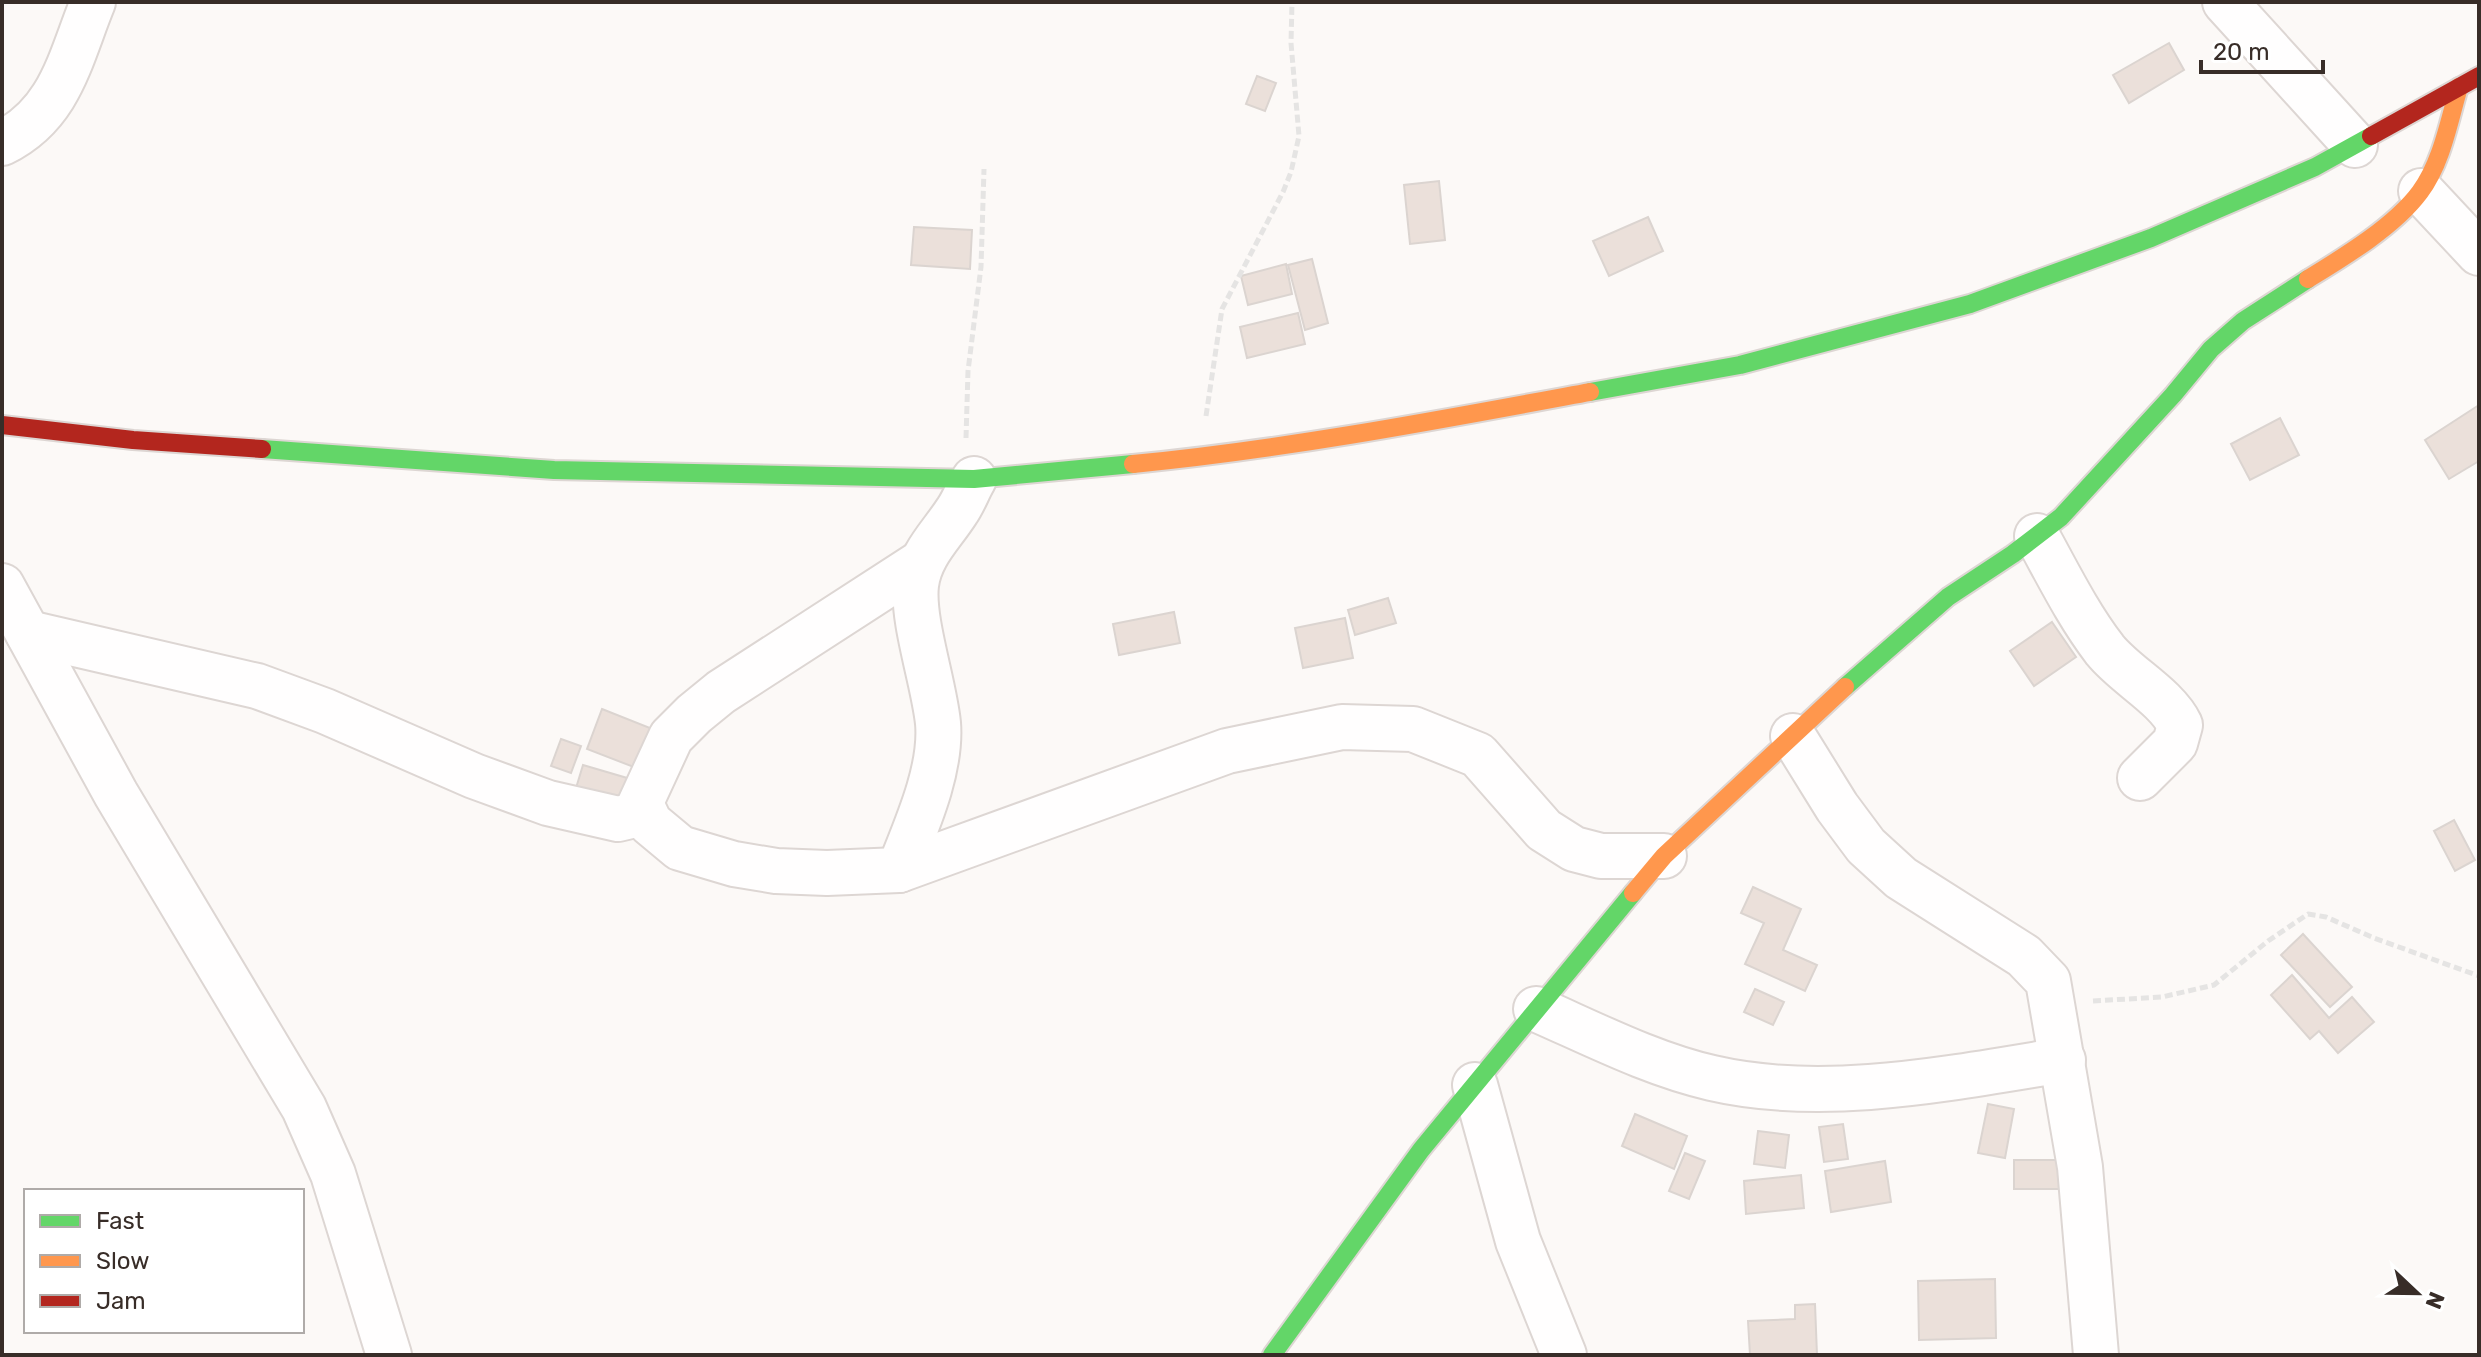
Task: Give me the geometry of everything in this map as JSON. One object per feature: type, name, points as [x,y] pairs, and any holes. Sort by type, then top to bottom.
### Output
[{"type":"main road","points":[[2,425],[133,440],[554,470],[969,479],[1203,457],[1390,429],[1740,365],[1955,309],[2151,238],[2315,167],[2479,76]]},
{"type":"main road","points":[[1272,1355],[1421,1150],[1664,856],[1861,672],[1948,597],[2061,517],[2211,349],[2243,321],[2328,267],[2395,218],[2421,191],[2440,153],[2459,87]]},
{"type":"street","points":[[2,143],[31,124],[60,89],[93,2]]},
{"type":"street","points":[[2225,2],[2355,145]]},
{"type":"street","points":[[2421,191],[2479,253]]},
{"type":"street","points":[[899,870],[920,817],[937,753],[938,727],[916,586],[922,562],[958,510],[969,479]]},
{"type":"street","points":[[2037,536],[2105,650],[2175,715],[2180,725],[2179,734],[2169,750],[2140,778]]},
{"type":"street","points":[[28,633],[257,686],[325,711],[474,776],[548,803],[618,819],[635,815],[671,737],[694,714],[721,692],[922,562]]},
{"type":"street","points":[[2,586],[63,701],[155,862],[304,1108],[333,1174],[389,1355]]},
{"type":"street","points":[[641,804],[650,823],[680,848],[734,864],[776,871],[827,873],[899,870],[1227,751],[1342,727],[1413,729],[1478,755],[1544,830],[1574,849],[1601,856],[1664,856]]},
{"type":"street","points":[[1793,736],[1837,807],[1866,846],[1901,878],[2024,956],[2048,981],[2080,1167],[2096,1355]]},
{"type":"street","points":[[1536,1009],[1645,1057],[1711,1078],[1761,1087],[1808,1089],[1861,1086],[1961,1076],[2063,1060]]},
{"type":"street","points":[[1475,1085],[1518,1241],[1564,1355]]},
{"type":"path","points":[[1203,457],[1208,391],[1222,309],[1283,192],[1299,136],[1291,43],[1292,2]]},
{"type":"path","points":[[969,479],[968,371],[981,267],[984,169]]},
{"type":"path","points":[[2053,1003],[2162,997],[2214,985],[2268,941],[2308,914],[2326,917],[2479,976]]},
{"type":"building","points":[[2169,43],[2184,70],[2129,103],[2113,75]]},
{"type":"building","points":[[1257,76],[1276,83],[1265,111],[1246,104]]},
{"type":"building","points":[[1439,181],[1445,240],[1410,244],[1404,185]]},
{"type":"building","points":[[1648,217],[1663,251],[1609,276],[1593,241]]},
{"type":"building","points":[[914,227],[972,230],[970,269],[911,265]]},
{"type":"building","points":[[1312,259],[1328,323],[1305,330],[1288,265]]},
{"type":"building","points":[[1286,264],[1292,294],[1248,305],[1241,276]]},
{"type":"building","points":[[1298,313],[1305,344],[1247,358],[1240,327]]},
{"type":"building","points":[[2479,405],[2479,461],[2449,479],[2425,440]]},
{"type":"building","points":[[2280,418],[2299,455],[2250,480],[2231,444]]},
{"type":"building","points":[[1388,598],[1396,623],[1355,635],[1348,610]]},
{"type":"building","points":[[1174,612],[1180,643],[1119,655],[1113,624]]},
{"type":"building","points":[[1345,618],[1353,658],[1303,668],[1295,628]]},
{"type":"building","points":[[2052,622],[2076,657],[2034,686],[2010,651]]},
{"type":"building","points":[[602,709],[655,730],[639,769],[587,749]]},
{"type":"building","points":[[561,739],[581,746],[571,773],[551,766]]},
{"type":"building","points":[[583,765],[634,780],[625,813],[573,798]]},
{"type":"building","points":[[2454,820],[2475,860],[2455,871],[2434,831]]},
{"type":"building","points":[[1753,887],[1801,909],[1783,950],[1817,965],[1805,991],[1745,964],[1764,923],[1741,913]]},
{"type":"building","points":[[2303,934],[2352,987],[2330,1007],[2281,955]]},
{"type":"building","points":[[2292,975],[2329,1018],[2352,997],[2374,1022],[2338,1053],[2319,1031],[2310,1039],[2271,995]]},
{"type":"building","points":[[1755,989],[1784,1002],[1773,1025],[1744,1012]]},
{"type":"building","points":[[1988,1104],[2014,1109],[2005,1158],[1978,1153]]},
{"type":"building","points":[[1635,1114],[1687,1136],[1674,1169],[1622,1146]]},
{"type":"building","points":[[1843,1124],[1848,1159],[1824,1162],[1819,1127]]},
{"type":"building","points":[[1758,1131],[1789,1135],[1785,1168],[1754,1164]]},
{"type":"building","points":[[1685,1153],[1705,1161],[1689,1199],[1669,1191]]},
{"type":"building","points":[[2014,1160],[2061,1160],[2060,1189],[2014,1189]]},
{"type":"building","points":[[1885,1161],[1891,1202],[1831,1212],[1825,1171]]},
{"type":"building","points":[[1801,1175],[1804,1208],[1746,1214],[1744,1181]]},
{"type":"building","points":[[1995,1279],[1996,1338],[1919,1340],[1918,1281]]},
{"type":"building","points":[[1815,1304],[1817,1355],[1750,1355],[1748,1321],[1795,1319],[1795,1305]]},
{"type":"traffic: fast","points":[[1590,392],[1740,365],[1970,304],[2151,238],[2315,167],[2371,136]]},
{"type":"traffic: fast","points":[[1845,687],[1948,597],[2013,554],[2061,517],[2211,349],[2243,321],[2308,279]]},
{"type":"traffic: fast","points":[[262,449],[554,470],[974,479],[1133,464]]},
{"type":"traffic: fast","points":[[1272,1355],[1421,1150],[1633,893]]},
{"type":"traffic: slow","points":[[2308,279],[2383,229],[2420,192],[2439,155],[2459,87]]},
{"type":"traffic: slow","points":[[1133,464],[1305,442],[1590,392]]},
{"type":"traffic: slow","points":[[1633,893],[1664,856],[1845,687]]},
{"type":"traffic: jam","points":[[2371,136],[2479,76]]},
{"type":"traffic: jam","points":[[2,425],[133,440],[262,449]]}]
